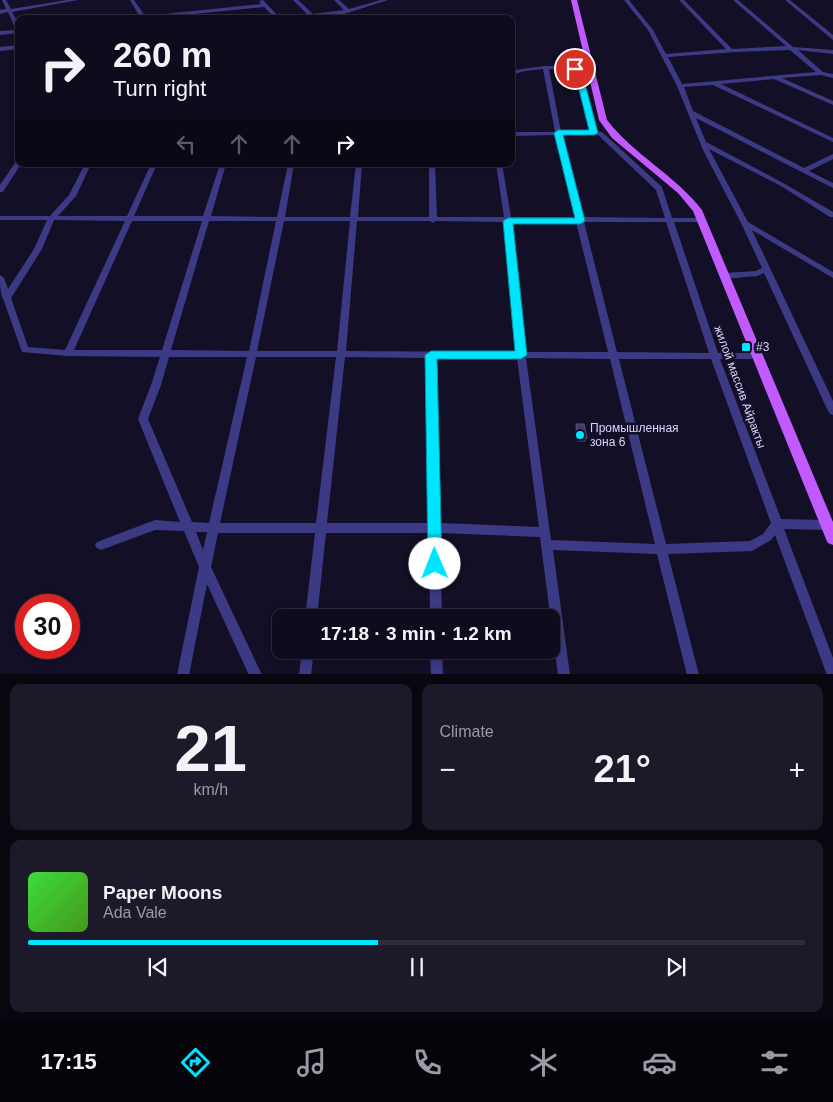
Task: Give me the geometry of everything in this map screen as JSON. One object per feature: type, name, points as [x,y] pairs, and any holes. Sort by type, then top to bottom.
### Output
[{"type":"main road","points":[[574,0],[603,120],[611,131],[681,191],[697,210],[833,539]]},
{"type":"street","points":[[4,0],[15,22]]},
{"type":"street","points":[[0,12],[76,0]]},
{"type":"street","points":[[132,0],[141,15]]},
{"type":"street","points":[[260,0],[274,15]]},
{"type":"street","points":[[295,0],[311,15]]},
{"type":"street","points":[[336,0],[348,11]]},
{"type":"street","points":[[626,0],[650,30],[665,56],[720,179],[745,223],[833,410]]},
{"type":"street","points":[[681,0],[730,50]]},
{"type":"street","points":[[736,0],[821,73]]},
{"type":"street","points":[[787,0],[833,38]]},
{"type":"street","points":[[319,15],[348,11],[381,1]]},
{"type":"street","points":[[178,15],[264,5]]},
{"type":"street","points":[[818,26],[833,29]]},
{"type":"street","points":[[0,33],[15,31]]},
{"type":"street","points":[[0,49],[15,47]]},
{"type":"street","points":[[665,56],[730,50],[790,48],[833,52]]},
{"type":"street","points":[[515,71],[546,69],[577,70],[597,133]]},
{"type":"street","points":[[546,69],[558,133],[693,674]]},
{"type":"street","points":[[680,86],[821,73],[833,76]]},
{"type":"street","points":[[776,78],[833,103]]},
{"type":"street","points":[[713,83],[833,140]]},
{"type":"street","points":[[690,112],[833,186]]},
{"type":"street","points":[[515,134],[597,133],[611,131]]},
{"type":"street","name":"жилой массив Айракты","points":[[597,133],[659,189],[714,354],[832,674]]},
{"type":"street","points":[[703,143],[782,185],[833,215]]},
{"type":"street","points":[[804,171],[833,156]]},
{"type":"street","points":[[0,190],[15,166]]},
{"type":"street","points":[[6,299],[38,249],[51,219],[72,196],[86,167]]},
{"type":"street","points":[[68,353],[153,167]]},
{"type":"street","points":[[222,167],[166,352],[143,419],[204,565],[256,674]]},
{"type":"street","points":[[183,674],[204,565],[254,354],[290,167]]},
{"type":"street","points":[[312,609],[341,355],[358,167]]},
{"type":"street","points":[[432,167],[433,221]]},
{"type":"street","points":[[499,167],[508,221],[521,355],[564,674]]},
{"type":"street","points":[[0,218],[353,221],[701,220]]},
{"type":"street","points":[[745,223],[833,275]]},
{"type":"street","points":[[724,276],[757,273],[767,269]]},
{"type":"street","points":[[0,278],[25,350],[68,353],[166,352],[341,355],[714,354],[756,356]]},
{"type":"street","points":[[431,355],[436,609]]},
{"type":"street","points":[[547,545],[662,549],[752,546],[767,537],[777,524],[827,525]]},
{"type":"street","points":[[101,545],[155,525],[214,528],[434,528],[545,532]]},
{"type":"street","points":[[305,674],[307,659]]},
{"type":"street","points":[[436,659],[437,674]]},
{"type":"building","points":[[576,424],[584,424],[587,438],[578,438]]},
{"type":"place","name":"#3","points":[[746,347]]},
{"type":"place","name":"Промышленная зона 6","points":[[580,435]]},
{"type":"route","points":[[435,564],[431,355],[521,355],[508,221],[580,221],[558,133],[594,133],[578,72],[575,69]]}]
